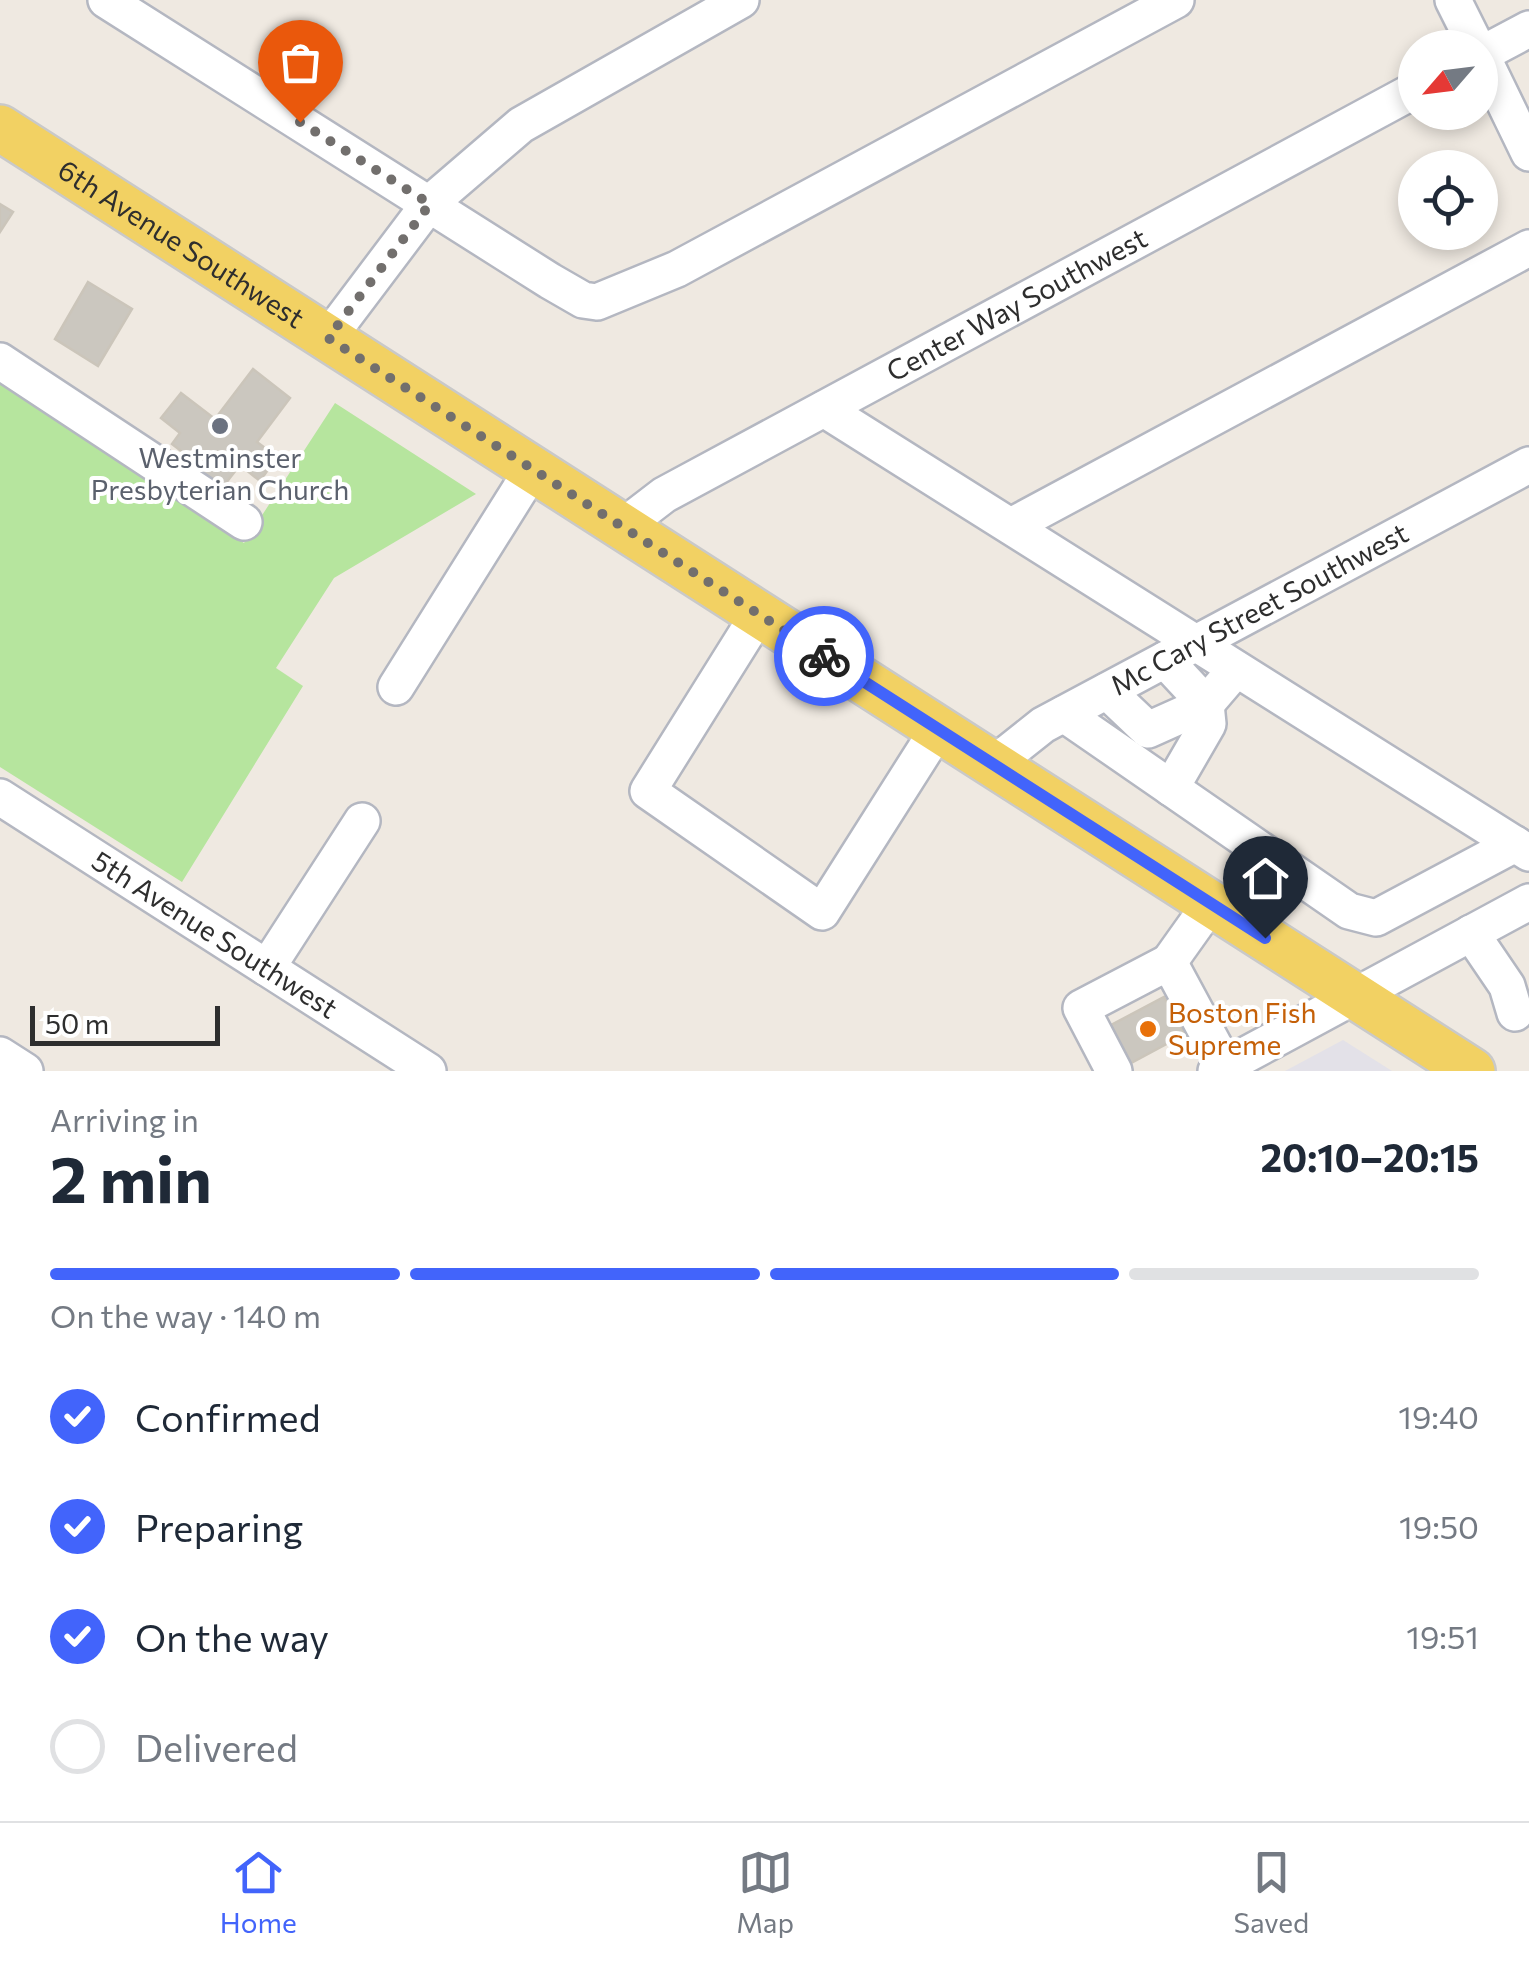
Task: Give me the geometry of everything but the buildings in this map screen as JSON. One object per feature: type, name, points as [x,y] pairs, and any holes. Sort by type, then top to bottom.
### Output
[{"type":"main road","name":"6th Avenue Southwest","points":[[0,128],[1472,1071]]},
{"type":"street","points":[[106,0],[583,300],[596,302],[677,269],[1176,0]]},
{"type":"street","points":[[1453,0],[1469,30]]},
{"type":"street","points":[[328,338],[430,204],[521,125],[733,2]]},
{"type":"street","points":[[1498,44],[1529,29]]},
{"type":"street","points":[[1498,89],[1529,153]]},
{"type":"street","name":"Center Way Southwest","points":[[621,528],[664,495],[1398,99]]},
{"type":"street","points":[[1011,526],[1529,248]]},
{"type":"street","points":[[0,361],[244,522]]},
{"type":"street","points":[[824,409],[1011,526],[1180,652],[1236,669],[1522,849]]},
{"type":"street","name":"Mc Cary Street Southwest","points":[[994,764],[1064,714],[1529,465]]},
{"type":"street","points":[[396,687],[532,470]]},
{"type":"street","points":[[758,614],[648,791],[822,912],[938,729]]},
{"type":"street","points":[[1171,788],[1208,724],[1206,704],[1180,652]]},
{"type":"street","points":[[1138,744],[1206,704],[1236,669]]},
{"type":"street","points":[[1107,691],[1138,744],[1171,788],[1350,911],[1376,918],[1522,849]]},
{"type":"street","points":[[1064,714],[1138,744]]},
{"type":"street","name":"5th Avenue Southwest","points":[[0,797],[428,1071]]},
{"type":"street","points":[[267,968],[362,821]]},
{"type":"street","points":[[1168,962],[1220,1068],[1529,902]]},
{"type":"street","points":[[1114,1071],[1081,1008],[1168,962],[1210,903]]},
{"type":"street","points":[[1401,904],[1431,955]]},
{"type":"street","points":[[1471,934],[1517,993]]},
{"type":"street","points":[[0,1055],[25,1071]]},
{"type":"shaded area","points":[[1343,1040],[1392,1071],[1285,1071]]},
{"type":"green space","points":[[0,384],[244,543],[335,403],[476,494],[334,578],[276,668],[303,686],[182,882],[0,767]]},
{"type":"way so far","points":[[300,122],[430,204],[328,338],[824,656]]},
{"type":"place","name":"Westminster Presbyterian Church","points":[[220,426]]},
{"type":"place","name":"Boston Fish Supreme","points":[[1148,1029]]},
{"type":"route","points":[[824,656],[1265,938]]}]
